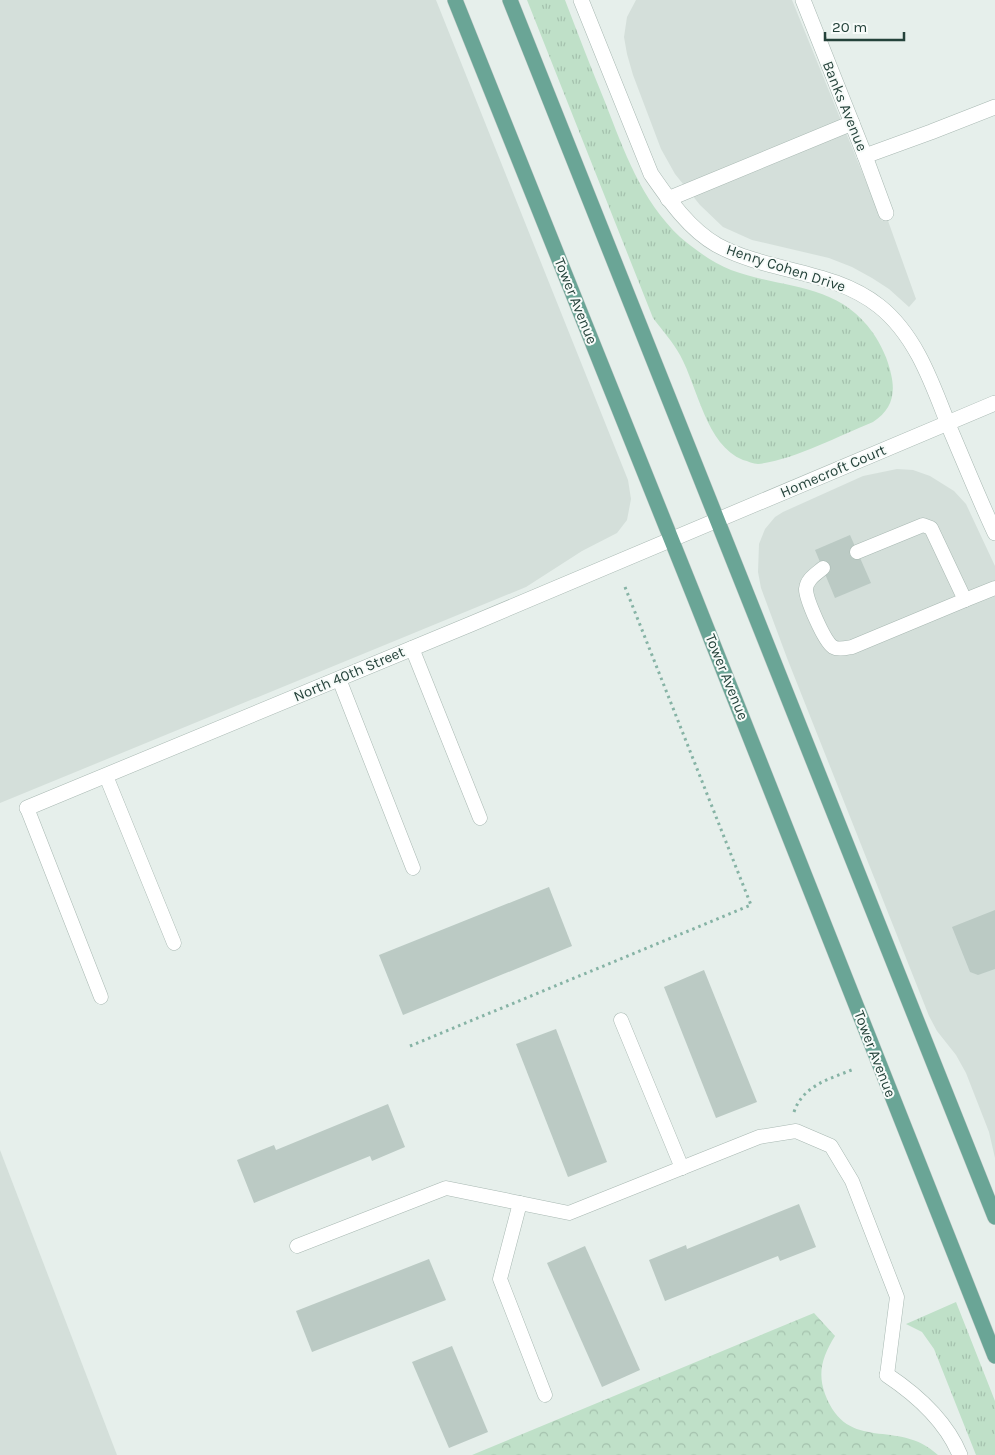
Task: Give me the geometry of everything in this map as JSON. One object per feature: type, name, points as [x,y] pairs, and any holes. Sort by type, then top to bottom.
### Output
[{"type":"main road","name":"Tower Avenue","points":[[455,0],[995,1356]]},
{"type":"main road","points":[[510,0],[995,1217]]},
{"type":"street","name":"Henry Cohen Drive","points":[[581,0],[651,174],[668,199],[701,234],[717,245],[766,263],[837,282],[859,293],[880,307],[897,323],[913,346],[927,372],[995,533]]},
{"type":"street","name":"Banks Avenue","points":[[803,0],[886,213]]},
{"type":"street","points":[[865,156],[995,107]]},
{"type":"street","points":[[668,199],[852,123]]},
{"type":"street","name":"Homecroft Court","points":[[671,539],[995,403]]},
{"type":"street","name":"North 40th Street","points":[[27,808],[671,539]]},
{"type":"street","points":[[887,1374],[909,1389],[932,1412],[944,1426],[960,1455]]},
{"type":"lane","points":[[857,552],[923,526],[931,528],[965,600]]},
{"type":"lane","points":[[823,568],[811,577],[806,588],[807,597],[825,638],[833,647],[843,649],[995,588]]},
{"type":"lane","points":[[412,648],[480,818]]},
{"type":"lane","points":[[339,679],[413,868]]},
{"type":"lane","points":[[106,776],[174,943]]},
{"type":"lane","points":[[27,808],[101,997]]},
{"type":"lane","points":[[621,1020],[682,1168]]},
{"type":"lane","points":[[296,1246],[446,1188],[569,1213],[759,1137],[796,1131],[831,1146],[852,1181],[897,1297],[887,1374]]},
{"type":"lane","points":[[520,1203],[500,1279],[545,1395]]},
{"type":"path","points":[[410,1046],[751,905],[625,587]]},
{"type":"path","points":[[796,1131],[794,1115],[798,1102],[805,1092],[821,1082],[854,1069]]},
{"type":"shaded area","points":[[0,0],[436,0],[628,480],[631,499],[627,520],[617,533],[582,551],[526,587],[0,803]]},
{"type":"shaded area","points":[[636,0],[792,0],[882,221],[887,218],[916,299],[909,307],[889,289],[852,267],[829,258],[752,240],[723,227],[700,205],[675,174],[661,149],[633,75],[624,37],[627,17]]},
{"type":"shaded area","points":[[897,469],[913,470],[930,476],[954,491],[966,504],[995,566],[995,1158],[989,1132],[966,1073],[929,1016],[787,658],[761,588],[758,572],[759,544],[765,529],[775,517],[863,476]]},
{"type":"shaded area","points":[[0,1150],[117,1455],[0,1455]]},
{"type":"green space","points":[[527,0],[565,0],[619,139],[635,174],[654,207],[680,237],[717,264],[731,270],[808,289],[843,304],[859,316],[873,333],[890,368],[893,389],[888,407],[873,422],[801,453],[772,462],[758,464],[743,460],[730,453],[720,442],[704,414],[680,355],[653,318]]},
{"type":"green space","points":[[956,1302],[995,1401],[995,1455],[976,1455],[934,1349],[922,1332],[906,1324]]},
{"type":"green space","points":[[814,1313],[835,1336],[824,1357],[821,1371],[825,1394],[835,1413],[847,1424],[860,1430],[907,1438],[923,1444],[938,1455],[472,1455]]},
{"type":"building","points":[[850,535],[871,583],[835,598],[815,550]]},
{"type":"building","points":[[549,887],[572,946],[403,1015],[379,955]]},
{"type":"building","points":[[995,910],[995,969],[978,975],[970,972],[952,927]]},
{"type":"building","points":[[704,970],[757,1102],[716,1118],[664,987]]},
{"type":"building","points":[[556,1029],[607,1162],[568,1177],[516,1044]]},
{"type":"building","points":[[388,1104],[405,1147],[372,1161],[370,1156],[254,1203],[237,1160],[274,1145],[276,1150]]},
{"type":"building","points":[[799,1204],[816,1247],[780,1261],[778,1256],[665,1301],[649,1260],[686,1245],[687,1249]]},
{"type":"building","points":[[585,1246],[640,1370],[602,1387],[547,1263]]},
{"type":"building","points":[[429,1259],[446,1300],[312,1352],[296,1311]]},
{"type":"building","points":[[452,1346],[488,1432],[449,1448],[412,1362]]}]
